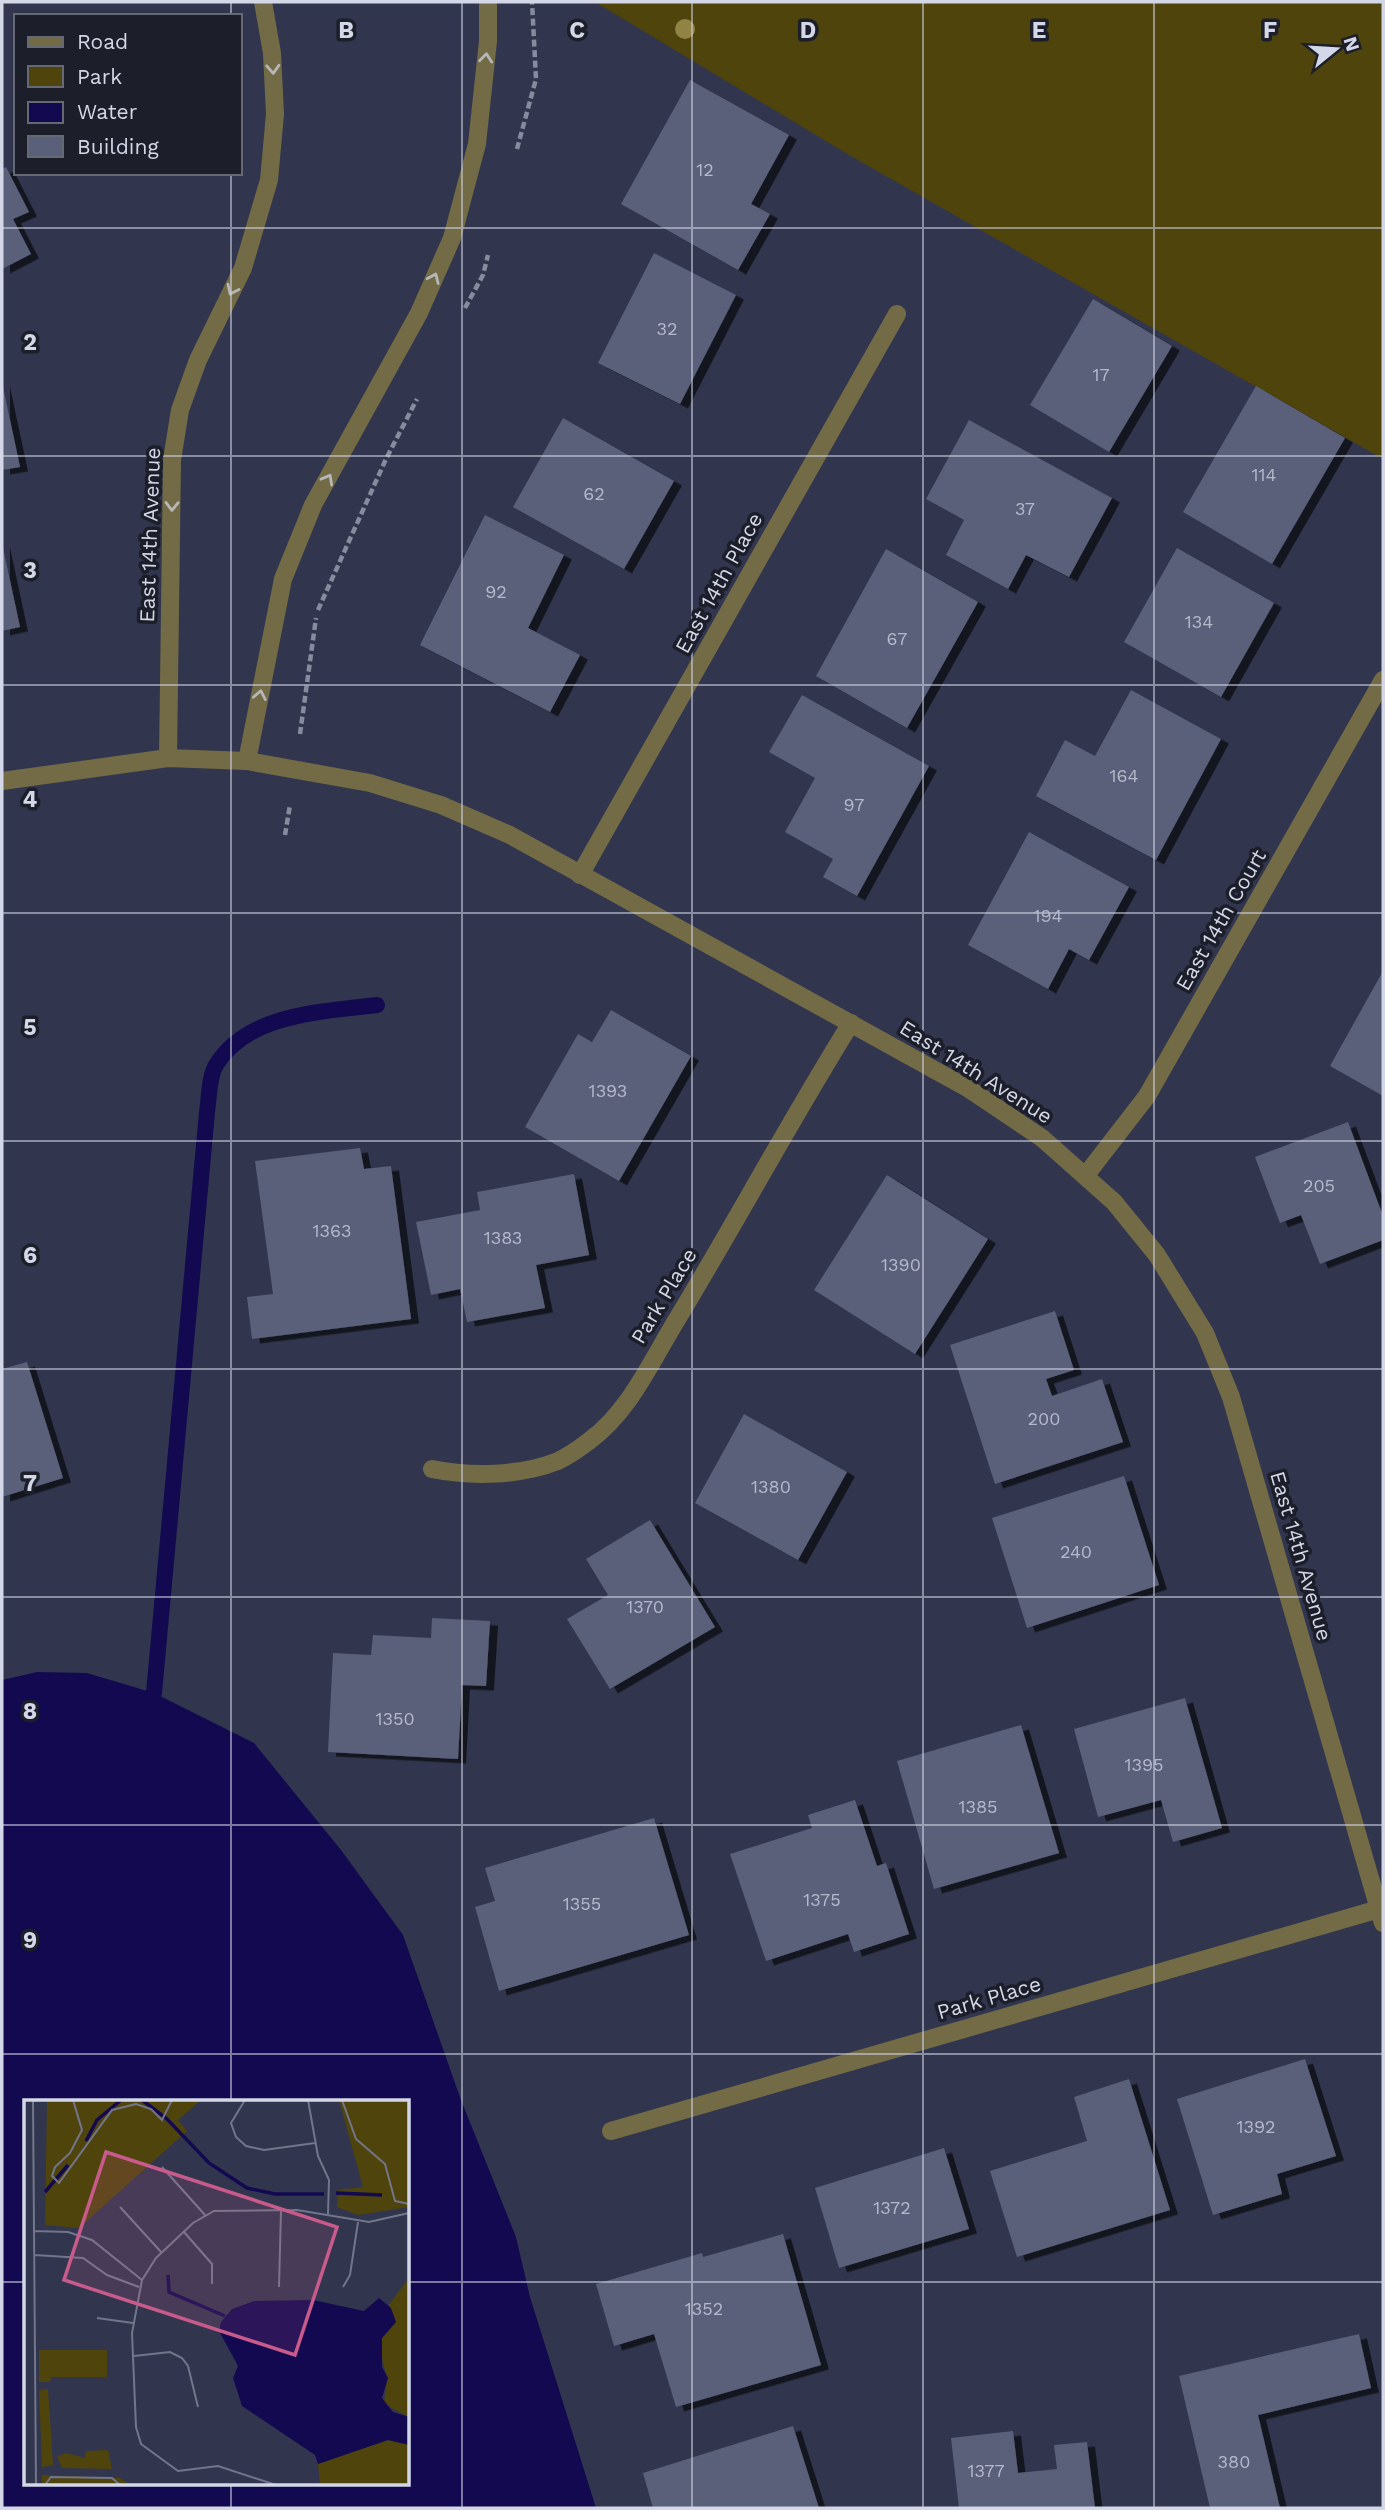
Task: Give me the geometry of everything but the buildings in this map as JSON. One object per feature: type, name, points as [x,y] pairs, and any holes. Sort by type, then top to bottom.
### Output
[{"type":"street","name":"East 14th Avenue","points":[[263,2],[272,53],[275,114],[269,180],[243,268],[198,360],[180,410],[172,460],[168,758],[247,761],[370,783],[441,805],[510,835],[969,1089],[1042,1138],[1086,1175],[1114,1202],[1157,1255],[1205,1333],[1231,1398],[1381,1916]]},
{"type":"street","points":[[247,761],[283,579],[313,505],[419,313],[452,238],[477,144],[488,41],[488,2]]},
{"type":"street","name":"East 14th Place","points":[[580,875],[897,314]]},
{"type":"street","name":"East 14th Court","points":[[1086,1175],[1147,1096],[1383,680]]},
{"type":"street","points":[[2,781],[168,758]]},
{"type":"street","name":"Park Place","points":[[432,1469],[457,1475],[517,1471],[558,1461],[591,1440],[624,1407],[807,1093],[851,1023]]},
{"type":"street","name":"Park Place","points":[[611,2130],[1381,1916]]},
{"type":"path","points":[[514,157],[536,79],[532,2]]},
{"type":"path","points":[[463,312],[482,275],[490,249]]},
{"type":"path","points":[[285,835],[318,608],[386,459],[418,398]]},
{"type":"green space","points":[[595,2],[1383,2],[1383,459],[849,155]]},
{"type":"water","points":[[37,1672],[87,1673],[154,1693],[254,1743],[341,1850],[403,1935],[461,2100],[516,2237],[530,2297],[596,2508],[2,2508],[2,1680]]},
{"type":"waterway","points":[[154,1693],[207,1112],[214,1070],[230,1048],[267,1025],[311,1013],[377,1005]]}]
